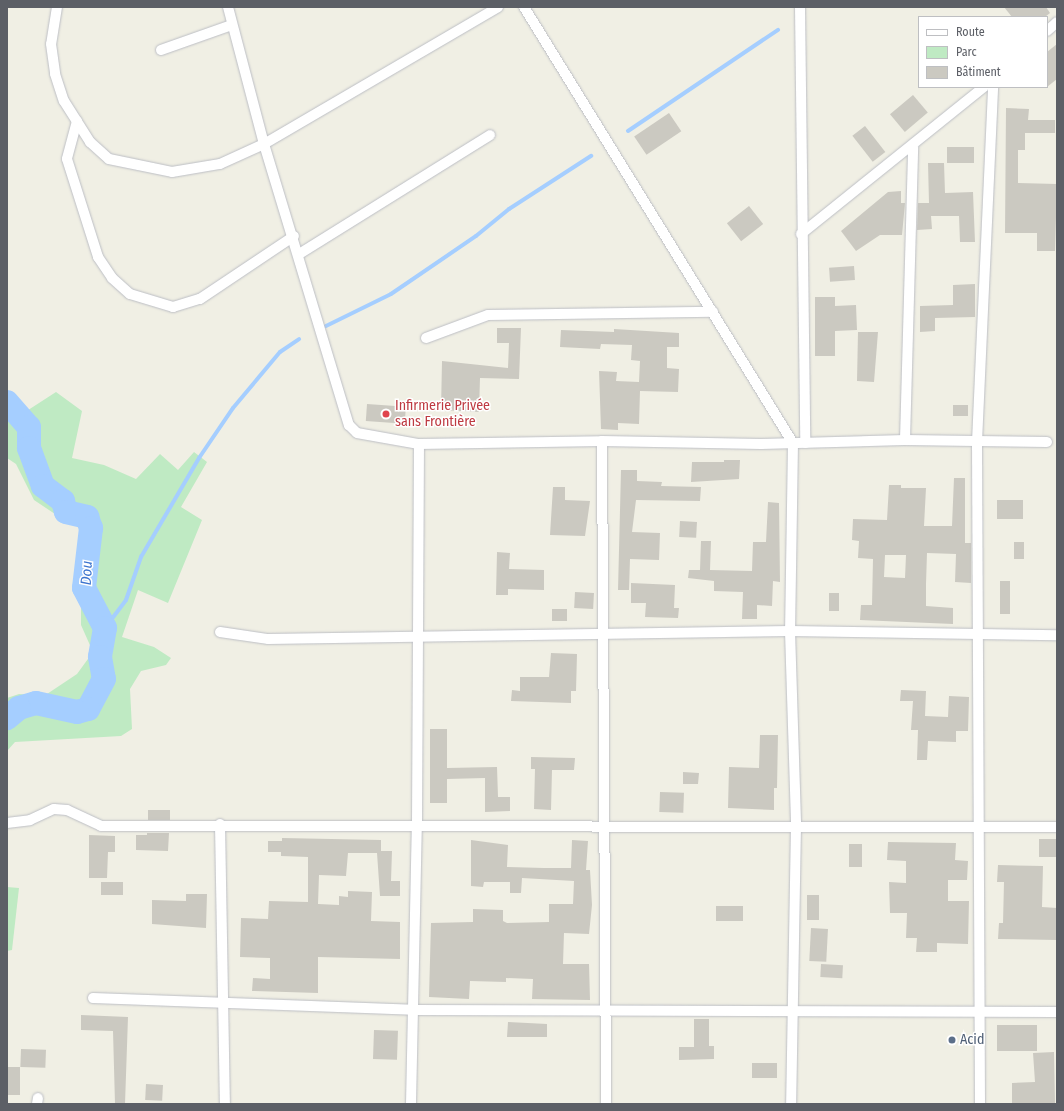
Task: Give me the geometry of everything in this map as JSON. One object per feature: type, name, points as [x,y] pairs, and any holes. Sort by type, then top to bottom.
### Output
[{"type":"street","points":[[57,7],[51,44],[55,74],[64,101],[90,142],[109,159],[172,172],[220,164],[264,144],[498,7]]},
{"type":"street","points":[[228,7],[264,144],[294,236],[349,426],[357,433],[419,444],[602,441],[805,443],[905,440],[1047,442]]},
{"type":"street","points":[[524,7],[793,443],[790,631],[796,825],[791,1104]]},
{"type":"street","points":[[800,7],[801,234],[805,443]]},
{"type":"street","points":[[1048,30],[1057,22]]},
{"type":"street","points":[[161,50],[232,25]]},
{"type":"street","points":[[801,234],[913,147],[983,88]]},
{"type":"street","points":[[980,1104],[980,826],[976,634],[977,442],[993,88]]},
{"type":"street","points":[[77,121],[67,159],[98,257],[112,278],[130,294],[173,307],[200,299],[294,236]]},
{"type":"street","points":[[299,254],[490,135]]},
{"type":"street","points":[[905,440],[913,147]]},
{"type":"street","points":[[426,338],[488,315],[713,312]]},
{"type":"street","points":[[602,441],[606,1104]]},
{"type":"street","points":[[411,1104],[417,824],[416,638],[419,444]]},
{"type":"street","points":[[220,632],[268,639],[603,636],[790,631],[1057,635]]},
{"type":"street","points":[[7,823],[30,820],[54,809],[67,810],[101,826],[220,824],[417,824],[1057,827]]},
{"type":"street","points":[[220,824],[226,1104]]},
{"type":"street","points":[[93,998],[224,1005],[413,1010],[606,1008],[1057,1012]]},
{"type":"green space","points":[[56,392],[82,411],[72,458],[104,465],[136,479],[160,454],[178,470],[194,452],[207,462],[181,507],[202,520],[168,603],[138,590],[122,637],[154,647],[171,658],[166,665],[141,671],[130,689],[132,729],[121,736],[15,742],[7,751],[7,698],[19,694],[44,696],[77,674],[93,652],[81,625],[81,518],[55,514],[34,500],[16,464],[7,458],[7,396],[22,414]]},
{"type":"green space","points":[[7,887],[19,888],[12,950],[7,951]]},
{"type":"building","points":[[1004,7],[1046,7],[1050,13],[1046,16],[1011,16]]},
{"type":"building","points":[[1057,44],[1057,79],[1048,86],[1048,51]]},
{"type":"building","points":[[913,95],[928,113],[905,132],[890,114]]},
{"type":"building","points":[[1006,108],[1029,109],[1028,120],[1055,120],[1055,133],[1025,133],[1025,150],[1018,150],[1018,183],[1057,184],[1055,251],[1037,251],[1037,233],[1005,233]]},
{"type":"building","points":[[669,113],[681,131],[646,155],[634,136]]},
{"type":"building","points":[[865,126],[885,152],[873,162],[852,136]]},
{"type":"building","points":[[947,147],[974,147],[974,163],[947,163]]},
{"type":"building","points":[[928,163],[944,163],[945,193],[973,192],[975,242],[960,242],[959,216],[931,216],[932,229],[917,230],[918,203],[929,203]]},
{"type":"building","points":[[901,191],[901,203],[905,203],[902,235],[880,235],[856,251],[841,231],[888,192]]},
{"type":"building","points":[[749,206],[763,224],[741,241],[727,223]]},
{"type":"building","points":[[854,266],[855,280],[830,282],[829,268]]},
{"type":"building","points":[[975,284],[975,317],[935,318],[935,331],[920,332],[920,306],[953,305],[953,285]]},
{"type":"building","points":[[815,297],[835,297],[835,306],[856,305],[857,330],[835,331],[835,356],[815,356]]},
{"type":"building","points":[[497,328],[521,328],[519,379],[480,378],[479,412],[441,410],[442,361],[508,368],[509,343],[497,343]]},
{"type":"building","points":[[614,329],[679,333],[679,347],[667,347],[667,368],[679,369],[678,392],[640,391],[639,424],[618,423],[618,430],[601,429],[599,371],[617,372],[616,381],[639,382],[640,361],[631,360],[632,345],[601,344],[600,349],[560,347],[561,330],[614,332]]},
{"type":"building","points":[[858,332],[878,332],[874,382],[857,381]]},
{"type":"building","name":"Infirmerie Privée sans Frontière","points":[[367,404],[406,407],[405,424],[366,421]]},
{"type":"building","points":[[953,405],[968,405],[968,416],[953,416]]},
{"type":"building","points":[[724,460],[740,460],[739,479],[691,482],[692,462],[724,462]]},
{"type":"building","points":[[621,470],[637,470],[637,481],[662,482],[661,486],[701,487],[700,501],[636,500],[632,532],[660,533],[659,560],[630,559],[629,590],[618,590]]},
{"type":"building","points":[[954,478],[965,478],[965,543],[971,543],[971,583],[955,582],[956,554],[927,553],[926,606],[953,608],[953,624],[860,620],[861,605],[872,605],[873,559],[858,558],[859,541],[852,540],[853,519],[887,520],[889,485],[901,485],[901,488],[926,488],[924,526],[952,526]],"holes":[[[885,555],[906,555],[905,578],[884,577]]]},
{"type":"building","points":[[553,487],[565,487],[565,500],[590,501],[585,536],[550,535]]},
{"type":"building","points":[[997,500],[1023,500],[1023,519],[997,519]]},
{"type":"building","points":[[768,502],[779,503],[780,582],[773,581],[772,606],[757,605],[757,619],[742,619],[743,592],[714,591],[714,581],[688,578],[689,570],[700,570],[701,541],[711,541],[710,570],[752,571],[753,542],[766,542]]},
{"type":"building","points":[[680,521],[697,522],[696,538],[679,537]]},
{"type":"building","points":[[1014,542],[1024,542],[1024,559],[1014,559]]},
{"type":"building","points":[[497,552],[510,553],[509,569],[544,570],[544,590],[508,589],[508,595],[496,595]]},
{"type":"building","points":[[1000,581],[1010,581],[1010,614],[1000,614]]},
{"type":"building","points":[[631,583],[675,585],[674,608],[679,608],[678,618],[645,617],[646,603],[631,603]]},
{"type":"building","points":[[575,592],[594,593],[593,609],[574,608]]},
{"type":"building","points":[[829,593],[839,593],[839,611],[829,611]]},
{"type":"building","points":[[552,609],[567,609],[567,621],[552,621]]},
{"type":"building","points":[[551,653],[577,654],[576,691],[571,691],[571,703],[511,701],[512,690],[520,691],[520,677],[549,677]]},
{"type":"building","points":[[901,690],[926,691],[925,716],[948,717],[949,696],[969,697],[968,731],[956,731],[956,742],[928,741],[927,760],[917,760],[918,730],[911,730],[913,701],[900,701]]},
{"type":"building","points":[[430,729],[447,729],[447,768],[497,767],[498,797],[510,797],[510,811],[485,812],[485,778],[447,779],[447,803],[430,803]]},
{"type":"building","points":[[760,735],[778,735],[777,788],[774,788],[774,810],[728,808],[729,767],[759,768]]},
{"type":"building","points":[[531,757],[575,758],[574,770],[552,770],[551,810],[534,809],[535,769],[531,769]]},
{"type":"building","points":[[683,772],[699,773],[698,784],[683,784]]},
{"type":"building","points":[[660,792],[684,793],[683,813],[659,812]]},
{"type":"building","points":[[148,810],[170,810],[170,820],[148,820]]},
{"type":"building","points":[[147,833],[169,833],[168,851],[136,850],[136,835],[147,835]]},
{"type":"building","points":[[89,835],[115,836],[115,852],[108,852],[107,878],[89,878]]},
{"type":"building","points":[[282,838],[381,840],[381,851],[392,851],[391,881],[400,881],[400,896],[380,896],[377,853],[348,853],[346,876],[319,875],[318,904],[339,905],[339,896],[348,897],[348,891],[372,892],[371,921],[400,922],[400,959],[318,957],[318,993],[252,991],[253,978],[270,979],[270,958],[240,957],[241,918],[268,919],[269,901],[308,902],[308,857],[281,856],[281,852],[268,852],[268,841],[282,841]]},
{"type":"building","points":[[1039,839],[1057,839],[1057,857],[1039,857]]},
{"type":"building","points":[[471,840],[508,845],[507,867],[544,868],[571,868],[572,840],[588,841],[586,870],[590,870],[592,905],[589,934],[564,933],[563,964],[589,964],[590,1000],[532,999],[533,979],[506,978],[506,982],[470,981],[469,999],[429,997],[431,923],[473,922],[473,909],[503,910],[503,921],[507,923],[549,922],[549,904],[573,904],[574,881],[522,878],[521,893],[510,893],[510,882],[484,882],[483,887],[471,886]]},
{"type":"building","points":[[888,842],[956,843],[955,860],[968,861],[967,880],[948,880],[948,901],[969,901],[968,944],[937,943],[937,952],[916,952],[917,938],[906,938],[907,913],[890,913],[889,882],[906,883],[906,861],[887,860]]},
{"type":"building","points":[[849,844],[862,844],[862,867],[849,867]]},
{"type":"building","points":[[998,865],[1043,866],[1042,907],[1057,908],[1057,940],[998,939],[999,923],[1003,923],[1004,882],[997,882]]},
{"type":"building","points":[[101,882],[123,882],[123,895],[101,895]]},
{"type":"building","points":[[186,894],[207,894],[206,928],[152,924],[152,900],[186,901]]},
{"type":"building","points":[[807,895],[819,895],[819,920],[807,920]]},
{"type":"building","points":[[716,906],[743,906],[743,921],[716,921]]},
{"type":"building","points":[[811,928],[828,929],[826,962],[809,961]]},
{"type":"building","points":[[821,964],[843,965],[842,978],[820,977]]},
{"type":"building","points":[[81,1015],[128,1017],[125,1104],[115,1104],[113,1031],[81,1030]]},
{"type":"building","points":[[694,1019],[709,1019],[709,1046],[714,1046],[714,1059],[679,1060],[679,1047],[694,1047]]},
{"type":"building","points":[[508,1022],[547,1024],[547,1037],[507,1037]]},
{"type":"building","points":[[997,1025],[1037,1025],[1037,1051],[997,1051]]},
{"type":"building","points":[[374,1030],[398,1031],[397,1060],[373,1059]]},
{"type":"building","points":[[21,1049],[46,1050],[45,1068],[20,1067]]},
{"type":"building","points":[[1054,1052],[1055,1103],[1012,1104],[1012,1083],[1035,1082],[1033,1053]]},
{"type":"building","points":[[752,1063],[777,1063],[777,1078],[752,1078]]},
{"type":"building","points":[[7,1067],[20,1067],[20,1095],[7,1095]]},
{"type":"building","points":[[146,1084],[163,1085],[162,1101],[145,1100]]},
{"type":"waterway","points":[[628,131],[778,30]]},
{"type":"waterway","points":[[326,326],[391,294],[476,236],[509,209],[591,156]]},
{"type":"waterway","points":[[105,628],[126,600],[141,557],[199,458],[233,408],[280,352],[299,339]]},
{"type":"waterway","name":"Dou","points":[[7,402],[29,427],[29,448],[43,486],[63,501],[66,512],[87,517],[91,528],[84,588],[105,628],[100,657],[104,679],[88,709],[77,712],[36,703],[19,708],[7,718]]},
{"type":"place","name":"Infirmerie Privée sans Frontière","points":[[386,414]]},
{"type":"place","name":"Acid","points":[[952,1040]]}]
